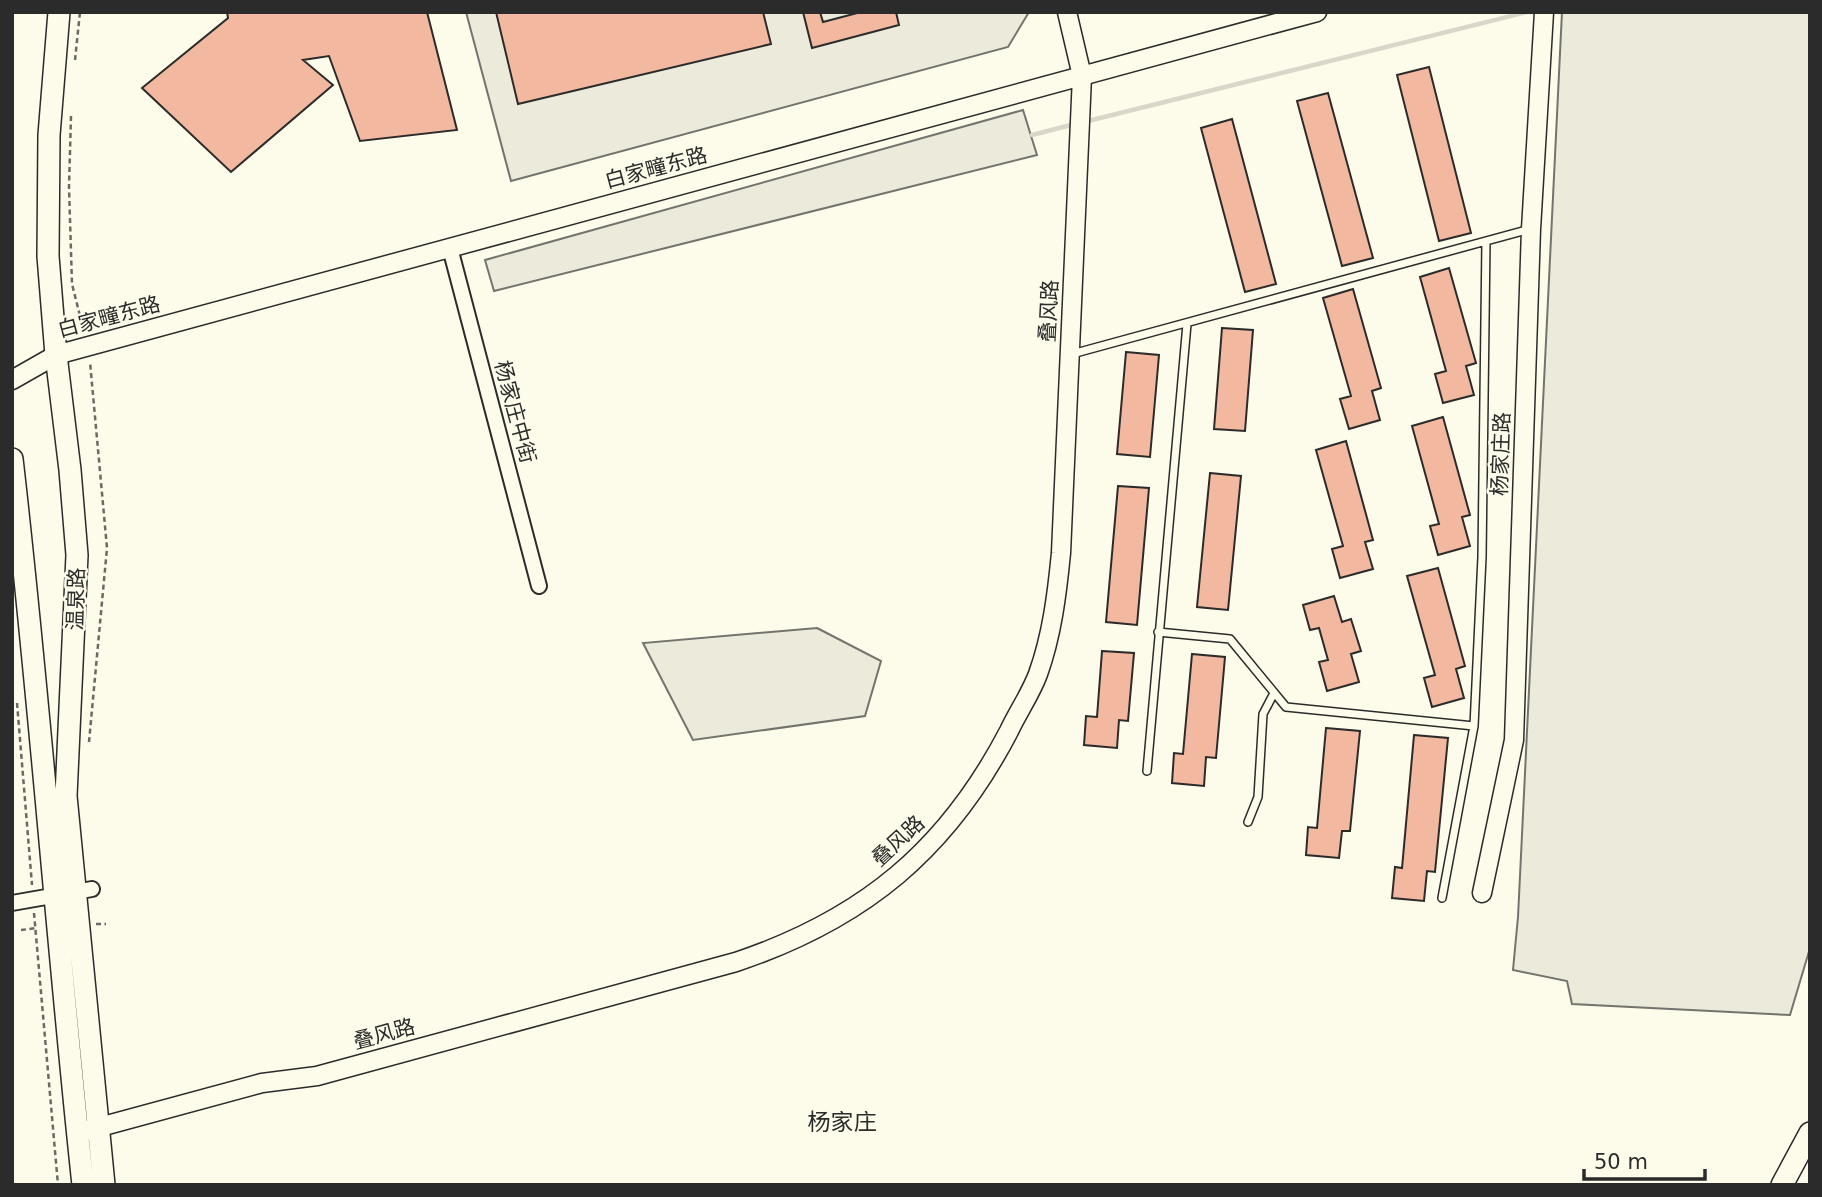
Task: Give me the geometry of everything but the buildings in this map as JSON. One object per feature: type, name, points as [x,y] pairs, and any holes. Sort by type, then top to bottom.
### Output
[{"type":"main road","name":"温泉路","points":[[59,12],[50,135],[48,243],[56,355],[77,555],[66,796],[104,1185]]},
{"type":"main road","name":"温泉路","points":[[12,459],[30,613],[74,892],[77,1133],[83,1185]]},
{"type":"main road","points":[[1782,1185],[1810,1132]]},
{"type":"street","name":"叠风路","points":[[77,1133],[262,1083],[317,1076],[736,962],[771,950],[864,900],[927,849],[983,778],[1037,676],[1056,602],[1061,553],[1082,76],[1068,12]]},
{"type":"street","name":"白家疃东路","points":[[12,380],[56,355],[1317,12]]},
{"type":"street","name":"杨家庄路","points":[[1482,893],[1514,740],[1531,229],[1544,12]]},
{"type":"street","name":"杨家庄中街","points":[[450,248],[538,586]]},
{"type":"street","points":[[12,902],[74,892]]},
{"type":"lane","points":[[1069,355],[1531,229]]},
{"type":"lane","points":[[1442,898],[1474,726],[1482,557],[1486,241]]},
{"type":"lane","points":[[1147,771],[1187,324]]},
{"type":"lane","points":[[1158,632],[1230,639],[1286,706],[1300,710],[1474,726]]},
{"type":"lane","points":[[1248,822],[1258,797],[1263,714],[1274,693]]},
{"type":"shaded area","points":[[466,12],[1029,12],[1008,47],[511,181]]},
{"type":"shaded area","points":[[1562,12],[1810,12],[1810,948],[1790,1015],[1572,1004],[1567,981],[1513,970],[1518,917]]},
{"type":"shaded area","points":[[1023,110],[1037,155],[494,291],[485,260]]},
{"type":"shaded area","points":[[817,628],[881,661],[865,716],[693,740],[643,643]]},
{"type":"waterway","points":[[1084,122],[1527,12]]},
{"type":"waterway","points":[[1032,135],[1075,124]]},
{"type":"district","name":"杨家庄","points":[[842,1122]]}]
